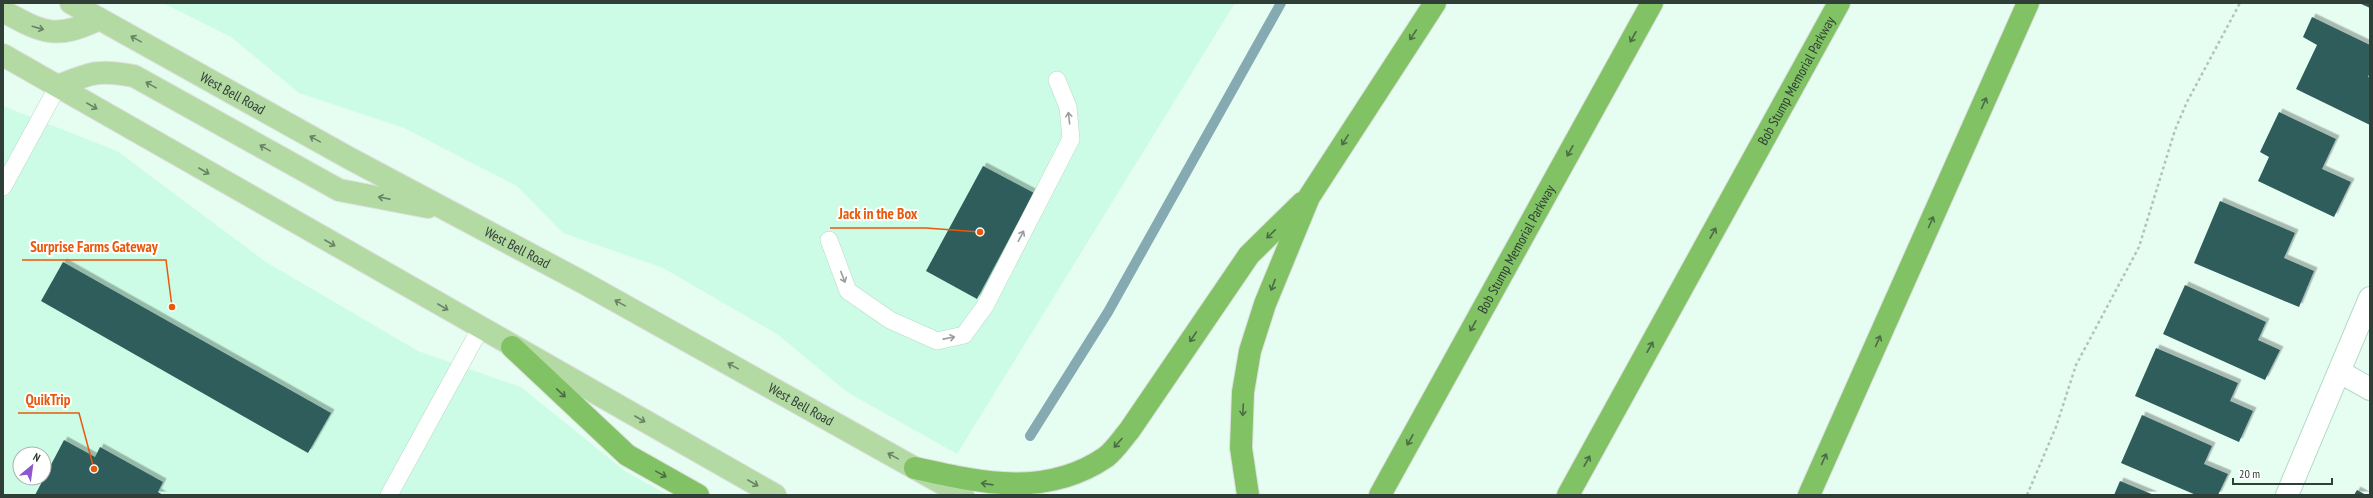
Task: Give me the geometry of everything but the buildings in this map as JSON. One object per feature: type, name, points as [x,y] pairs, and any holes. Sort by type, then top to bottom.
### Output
[{"type":"highway","points":[[1248,495],[1241,448],[1243,392],[1250,351],[1265,304],[1309,197],[1435,3]]},
{"type":"highway","name":"Bob Stump Memorial Parkway","points":[[1380,495],[1652,3]]},
{"type":"highway","name":"Bob Stump Memorial Parkway","points":[[1568,495],[1839,3]]},
{"type":"highway","points":[[1808,495],[2028,3]]},
{"type":"highway","points":[[915,468],[975,482],[1011,487],[1041,485],[1069,479],[1107,456],[1129,431],[1249,255],[1309,197]]},
{"type":"highway","points":[[512,347],[627,455],[698,495]]},
{"type":"main road","name":"West Bell Road","points":[[71,3],[597,291],[963,495]]},
{"type":"main road","points":[[3,11],[36,29],[60,32],[79,29],[99,19]]},
{"type":"main road","points":[[3,55],[480,329],[775,495]]},
{"type":"main road","points":[[58,86],[86,74],[107,71],[134,76],[339,190],[449,211]]},
{"type":"street","points":[[2286,495],[2340,372],[2370,298]]},
{"type":"street","points":[[2340,372],[2370,389]]},
{"type":"lane","points":[[829,240],[848,291],[890,320],[937,341],[964,336],[985,306],[1071,139],[1068,106],[1057,80]]},
{"type":"lane","points":[[3,187],[58,86]]},
{"type":"lane","points":[[389,495],[480,329]]},
{"type":"path","points":[[2027,495],[2056,427],[2076,365],[2138,247],[2175,130],[2187,102],[2240,3]]},
{"type":"shaded area","points":[[163,3],[1235,3],[957,454],[847,392],[777,334],[663,268],[563,233],[517,186],[404,128],[299,93],[231,37]]},
{"type":"shaded area","points":[[3,106],[117,151],[266,262],[418,351],[521,387],[625,471],[668,495],[3,495]]},
{"type":"waterway","points":[[1030,436],[1108,312],[1281,3]]},
{"type":"place","name":"Jack in the Box","points":[[980,232]]},
{"type":"place","name":"Surprise Farms Gateway","points":[[172,307]]},
{"type":"place","name":"QuikTrip","points":[[94,469]]}]
